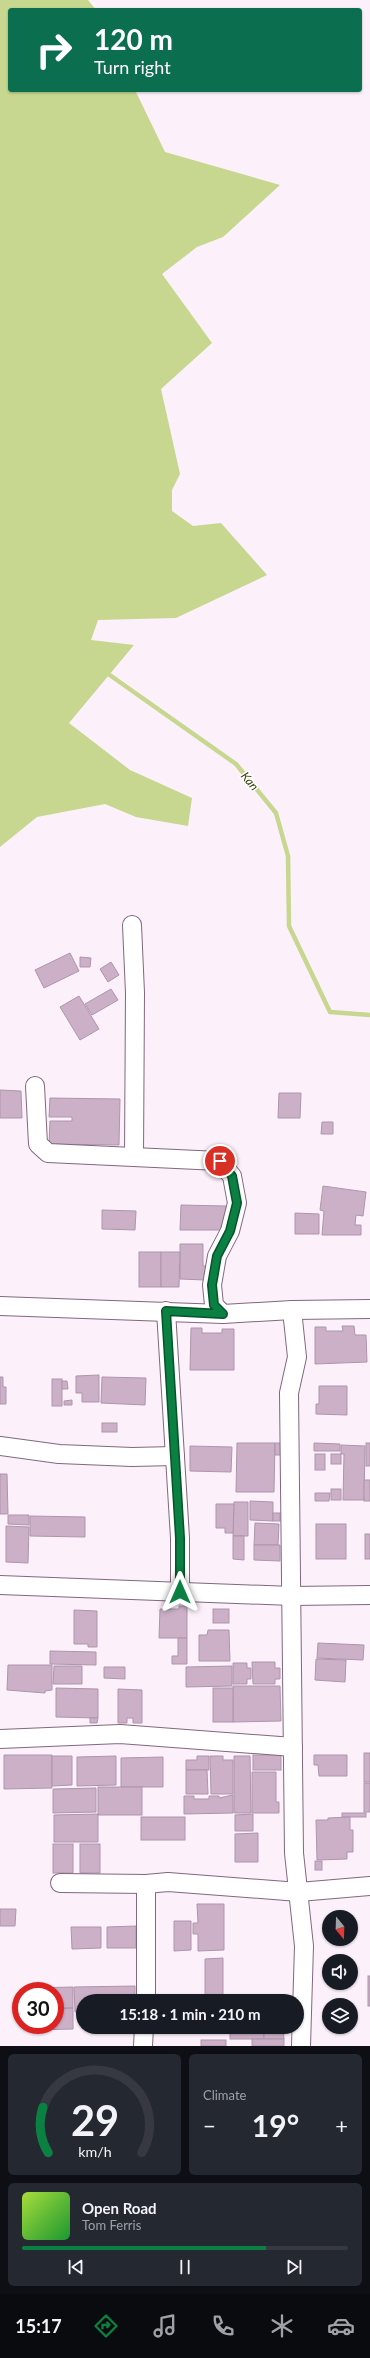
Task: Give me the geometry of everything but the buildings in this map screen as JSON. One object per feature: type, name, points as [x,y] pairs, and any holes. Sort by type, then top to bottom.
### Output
[{"type":"street","points":[[132,924],[135,993],[134,1156]]},
{"type":"street","points":[[35,1086],[38,1144],[48,1153],[220,1161],[232,1176],[237,1203],[230,1231],[217,1256],[212,1285],[214,1305],[223,1314]]},
{"type":"street","points":[[0,1306],[223,1314],[292,1310],[370,1309]]},
{"type":"street","points":[[292,1310],[297,1357],[289,1393],[294,1853],[304,1946],[301,2046]]},
{"type":"street","points":[[166,1311],[180,1538],[180,1592]]},
{"type":"street","points":[[0,1446],[59,1454],[132,1457],[175,1456]]},
{"type":"street","points":[[0,1585],[292,1596],[370,1595]]},
{"type":"street","points":[[0,1739],[120,1734],[293,1747]]},
{"type":"street","points":[[60,1883],[146,1884],[168,1882],[299,1892],[370,1886]]},
{"type":"street","points":[[146,1884],[146,1994]]},
{"type":"street","points":[[143,2046],[144,2034]]},
{"type":"shaded area","points":[[0,0],[88,0],[94,8],[8,8],[8,92],[136,92],[165,152],[280,185],[223,237],[197,247],[162,274],[212,343],[161,389],[180,474],[172,490],[172,511],[193,526],[221,523],[267,575],[176,618],[98,620],[91,640],[134,645],[69,723],[130,770],[192,798],[188,826],[136,817],[105,804],[37,817],[0,847]]},
{"type":"waterway","name":"Kan","points":[[104,671],[236,764],[276,813],[288,856],[289,926],[330,1012],[370,1015]]},
{"type":"route","points":[[180,1592],[180,1538],[166,1311],[223,1314],[214,1305],[212,1285],[217,1256],[230,1231],[237,1203],[232,1176],[220,1161]]}]
